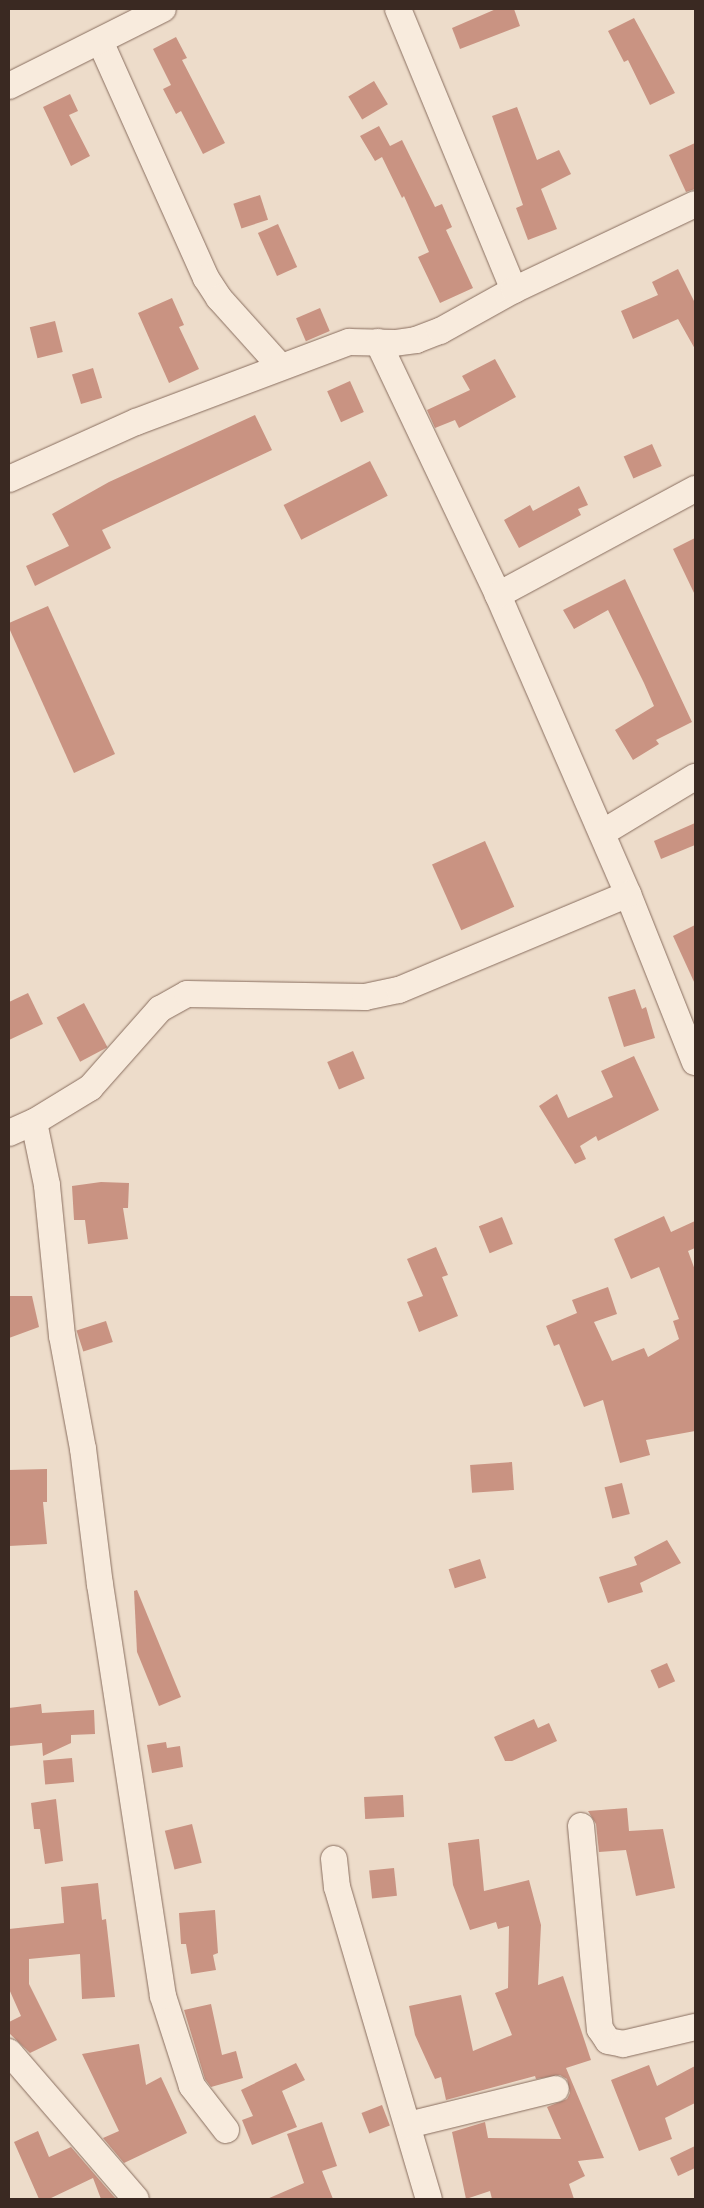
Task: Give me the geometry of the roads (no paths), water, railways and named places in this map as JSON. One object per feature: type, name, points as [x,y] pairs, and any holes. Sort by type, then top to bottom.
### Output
[{"type":"street","points":[[9,86],[163,9]]},
{"type":"street","points":[[398,9],[514,290]]},
{"type":"street","points":[[100,41],[206,278],[219,298],[280,366]]},
{"type":"street","points":[[9,478],[136,422],[280,366],[349,342],[416,340],[514,290],[695,204]]},
{"type":"street","points":[[378,342],[498,595],[628,894],[695,1058]]},
{"type":"street","points":[[498,595],[695,489]]},
{"type":"street","points":[[602,834],[695,777]]},
{"type":"street","points":[[9,1133],[34,1122],[90,1088],[160,1009],[187,994],[366,997],[400,990],[628,894]]},
{"type":"street","points":[[34,1122],[47,1185],[62,1336],[83,1449],[100,1585],[124,1724],[143,1879],[163,1996],[192,2086],[226,2130]]},
{"type":"street","points":[[581,1826],[600,2029],[608,2041],[623,2044],[695,2027]]},
{"type":"street","points":[[334,1859],[337,1887],[430,2199]]},
{"type":"street","points":[[9,2052],[136,2199]]},
{"type":"street","points":[[408,2125],[556,2089]]}]
